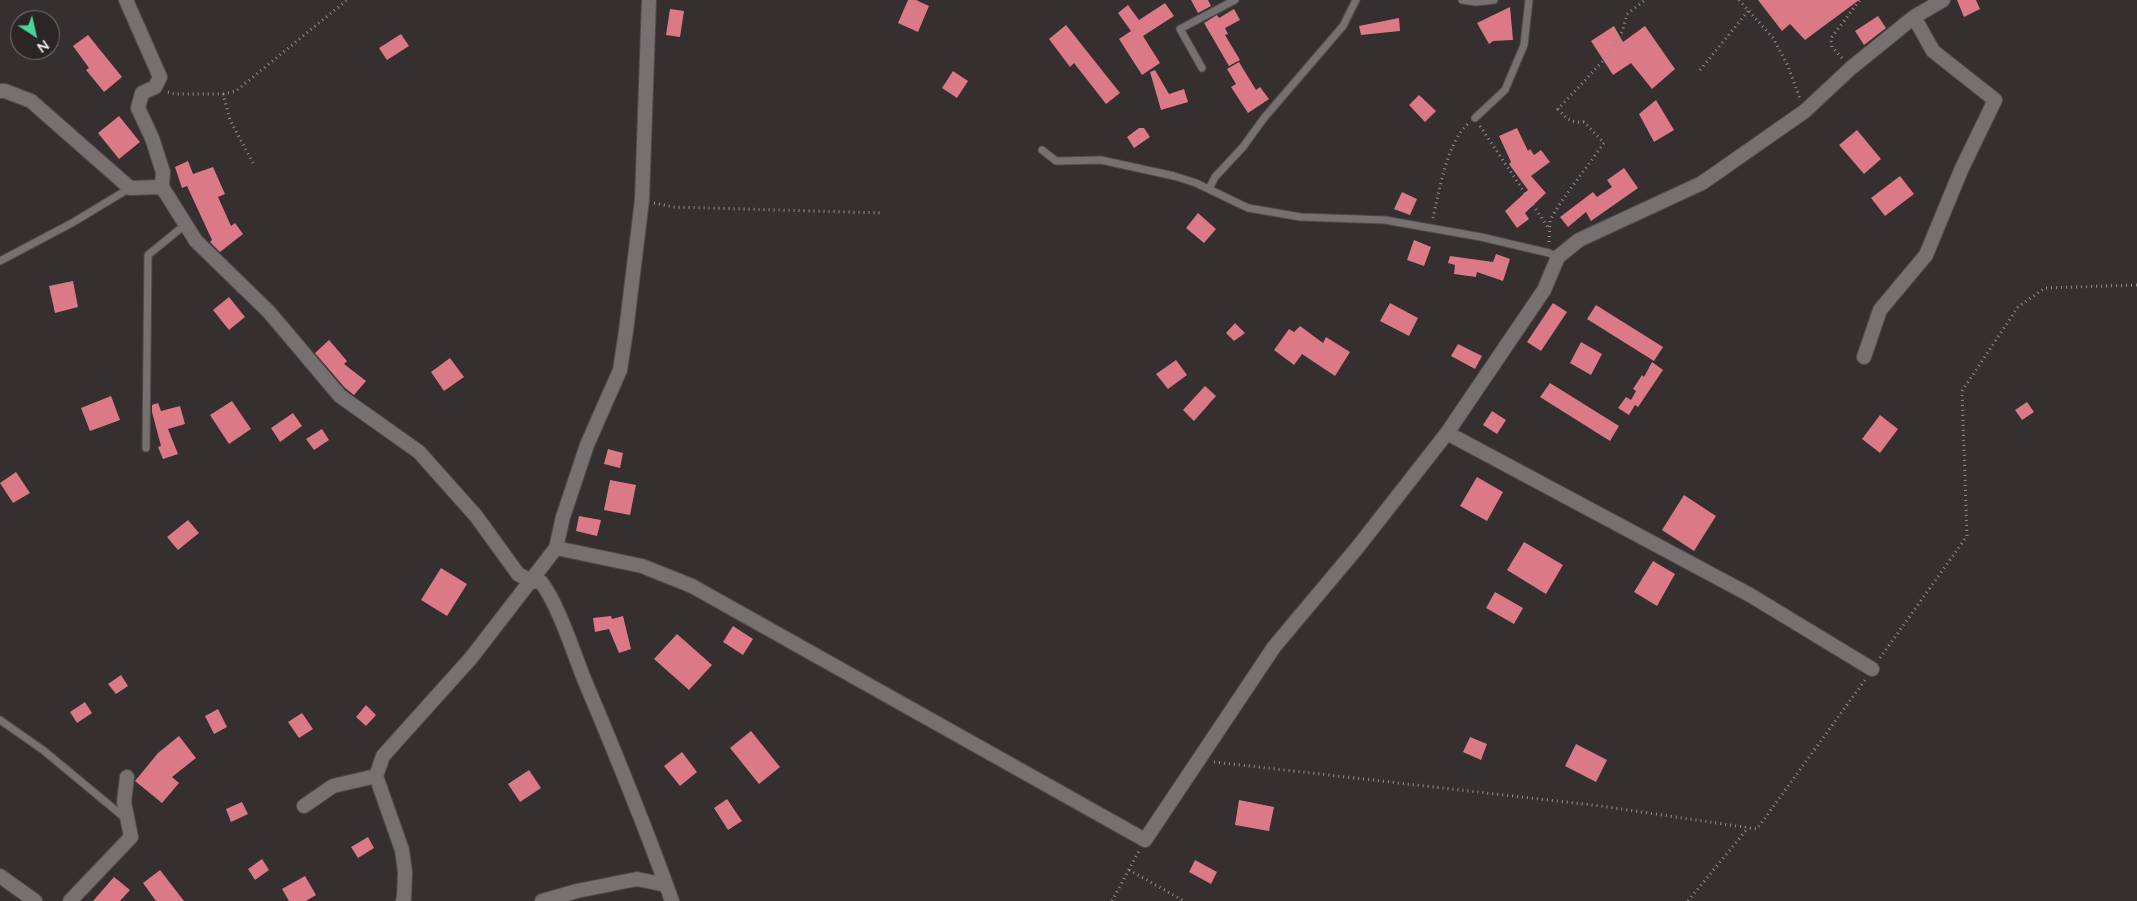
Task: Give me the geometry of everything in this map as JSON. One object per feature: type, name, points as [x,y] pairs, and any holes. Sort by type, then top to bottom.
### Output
[{"type":"street","points":[[126,0],[160,77],[155,87],[142,93],[138,108],[152,138],[164,172],[162,187],[196,241],[269,312],[340,396],[419,452],[476,516],[518,574],[531,581],[542,582],[597,708],[672,901]]},
{"type":"street","points":[[403,901],[405,872],[402,850],[376,776],[383,756],[471,658],[556,548],[563,518],[587,445],[620,370],[642,200],[649,0]]},
{"type":"street","points":[[556,548],[642,566],[692,586],[1145,840],[1274,647],[1357,548],[1448,433],[1544,290],[1554,255],[1579,240],[1702,183],[1805,111],[1851,68],[1914,18],[1942,0]]},
{"type":"street","points":[[1864,357],[1880,310],[1926,255],[1962,168],[1995,100],[1933,51],[1914,18]]},
{"type":"street","points":[[0,91],[5,91],[31,101],[130,188],[162,187]]},
{"type":"street","points":[[1448,433],[1750,595],[1872,669]]},
{"type":"street","points":[[304,806],[333,786],[376,776]]},
{"type":"street","points":[[70,901],[131,837],[124,802],[127,777]]},
{"type":"street","points":[[0,876],[35,901]]},
{"type":"street","points":[[542,901],[577,891],[637,879],[666,885]]},
{"type":"lane","points":[[1202,68],[1180,29],[1235,0]]},
{"type":"lane","points":[[1209,189],[1215,177],[1243,147],[1264,118],[1343,26],[1356,0]]},
{"type":"lane","points":[[1462,0],[1476,2],[1494,0]]},
{"type":"lane","points":[[1475,118],[1505,90],[1524,45],[1529,0]]},
{"type":"lane","points":[[1042,150],[1056,161],[1101,160],[1174,176],[1209,189],[1248,208],[1301,217],[1384,220],[1481,236],[1554,255]]},
{"type":"lane","points":[[0,261],[72,223],[130,188]]},
{"type":"lane","points":[[146,448],[148,255],[186,224]]},
{"type":"lane","points":[[0,720],[43,750],[127,820]]},
{"type":"path","points":[[155,87],[175,94],[223,94],[236,91],[347,0]]},
{"type":"path","points":[[1554,255],[1549,230],[1550,220],[1604,143],[1584,122],[1575,123],[1568,120],[1558,109],[1602,62],[1622,32],[1627,14],[1645,0]]},
{"type":"path","points":[[1739,0],[1773,38],[1788,66],[1805,111]]},
{"type":"path","points":[[1851,68],[1832,47],[1831,38],[1860,0]]},
{"type":"path","points":[[1700,70],[1749,10]]},
{"type":"path","points":[[223,94],[230,120],[254,165]]},
{"type":"path","points":[[1431,228],[1444,170],[1465,126],[1475,118],[1549,230]]},
{"type":"path","points":[[642,200],[674,207],[883,214]]},
{"type":"path","points":[[1198,760],[1601,806],[1757,829],[1967,536],[1962,390],[2018,307],[2045,288],[2137,284]]},
{"type":"path","points":[[1688,901],[1748,828]]},
{"type":"path","points":[[1112,901],[1145,840]]},
{"type":"path","points":[[1129,870],[1184,901]]},
{"type":"building","points":[[908,0],[916,0],[929,6],[918,32],[898,23]]},
{"type":"building","points":[[1191,0],[1208,0],[1211,6],[1198,13]]},
{"type":"building","points":[[1758,0],[1859,0],[1805,40],[1790,24],[1782,31]]},
{"type":"building","points":[[1957,0],[1976,0],[1980,9],[1964,17]]},
{"type":"building","points":[[1165,3],[1174,16],[1143,36],[1160,63],[1142,75],[1119,39],[1131,31],[1118,13],[1128,5],[1139,20]]},
{"type":"building","points":[[1510,7],[1513,40],[1493,41],[1489,44],[1477,23]]},
{"type":"building","points":[[670,9],[684,11],[680,37],[666,35]]},
{"type":"building","points":[[1234,9],[1240,20],[1225,28],[1228,34],[1225,35],[1240,60],[1229,66],[1204,23],[1217,15],[1219,18]]},
{"type":"building","points":[[1878,16],[1886,28],[1864,45],[1855,31]]},
{"type":"building","points":[[1399,18],[1400,31],[1361,35],[1359,26]]},
{"type":"building","points":[[1066,25],[1120,93],[1106,104],[1074,63],[1070,67],[1049,39]]},
{"type":"building","points":[[1614,26],[1623,42],[1645,26],[1675,69],[1652,89],[1631,63],[1613,75],[1591,41]]},
{"type":"building","points":[[401,34],[409,46],[387,60],[379,48]]},
{"type":"building","points":[[88,35],[122,77],[104,92],[86,70],[89,68],[73,46]]},
{"type":"building","points":[[1239,62],[1256,90],[1260,87],[1269,99],[1248,113],[1231,87],[1236,84],[1227,69]]},
{"type":"building","points":[[1155,70],[1169,94],[1184,89],[1188,102],[1161,110],[1150,72]]},
{"type":"building","points":[[953,71],[968,81],[957,98],[942,88]]},
{"type":"building","points":[[1419,95],[1436,111],[1425,122],[1409,105]]},
{"type":"building","points":[[1656,100],[1674,130],[1654,142],[1639,114]]},
{"type":"building","points":[[119,116],[140,142],[119,159],[98,133]]},
{"type":"building","points":[[1139,128],[1144,128],[1150,137],[1134,148],[1127,137]]},
{"type":"building","points":[[1517,128],[1528,151],[1530,149],[1534,155],[1541,150],[1550,162],[1531,176],[1546,193],[1525,213],[1529,219],[1517,228],[1505,211],[1528,190],[1509,164],[1511,162],[1499,136]]},
{"type":"building","points":[[1857,130],[1881,159],[1864,174],[1839,145]]},
{"type":"building","points":[[188,161],[193,174],[213,167],[225,194],[218,197],[231,226],[235,223],[243,234],[220,252],[210,242],[212,240],[187,186],[182,188],[175,167]]},
{"type":"building","points":[[1624,168],[1638,188],[1591,221],[1586,212],[1568,227],[1560,217],[1593,192],[1597,197],[1612,187],[1607,180]]},
{"type":"building","points":[[1900,176],[1914,194],[1885,216],[1871,198]]},
{"type":"building","points":[[1402,192],[1417,199],[1410,215],[1394,209]]},
{"type":"building","points":[[1198,213],[1216,229],[1204,243],[1186,228]]},
{"type":"building","points":[[1414,240],[1431,247],[1424,266],[1407,260]]},
{"type":"building","points":[[1496,254],[1510,259],[1503,281],[1477,272],[1476,277],[1454,274],[1455,265],[1448,263],[1450,256],[1493,262]]},
{"type":"building","points":[[73,281],[78,307],[55,313],[49,286]]},
{"type":"building","points":[[229,297],[245,317],[229,330],[213,310]]},
{"type":"building","points":[[1390,303],[1418,318],[1409,336],[1380,321]]},
{"type":"building","points":[[1553,303],[1567,312],[1541,351],[1527,342]]},
{"type":"building","points":[[1596,305],[1663,347],[1654,361],[1587,319]]},
{"type":"building","points":[[1235,323],[1245,333],[1234,341],[1226,333]]},
{"type":"building","points":[[1300,326],[1323,343],[1326,337],[1350,352],[1335,376],[1302,354],[1294,365],[1274,350],[1289,329],[1294,332]]},
{"type":"building","points":[[329,340],[347,361],[344,364],[366,381],[354,395],[345,388],[315,353]]},
{"type":"building","points":[[1581,342],[1602,354],[1591,375],[1570,363]]},
{"type":"building","points":[[1458,344],[1482,356],[1475,369],[1451,356]]},
{"type":"building","points":[[450,358],[464,377],[444,391],[431,372]]},
{"type":"building","points":[[1176,360],[1187,375],[1168,389],[1156,374]]},
{"type":"building","points":[[1652,362],[1663,370],[1638,407],[1635,405],[1629,415],[1618,408],[1626,397],[1631,400],[1636,391],[1633,389],[1642,375],[1644,377]]},
{"type":"building","points":[[1550,383],[1619,426],[1610,441],[1540,397]]},
{"type":"building","points":[[1205,386],[1216,396],[1194,421],[1183,410]]},
{"type":"building","points":[[111,396],[120,420],[90,431],[81,408]]},
{"type":"building","points":[[232,401],[251,429],[229,444],[210,415]]},
{"type":"building","points":[[2027,402],[2034,412],[2022,420],[2015,410]]},
{"type":"building","points":[[158,403],[161,411],[180,406],[185,424],[168,429],[178,454],[163,459],[158,447],[161,446],[152,412],[152,405]]},
{"type":"building","points":[[1492,411],[1506,420],[1497,434],[1483,425]]},
{"type":"building","points":[[293,413],[302,426],[280,442],[271,428]]},
{"type":"building","points":[[1880,415],[1898,429],[1880,453],[1862,439]]},
{"type":"building","points":[[322,429],[329,440],[314,450],[306,439]]},
{"type":"building","points":[[608,449],[623,453],[620,468],[604,464]]},
{"type":"building","points":[[16,472],[30,493],[13,503],[0,483]]},
{"type":"building","points":[[1477,477],[1503,492],[1487,521],[1460,506]]},
{"type":"building","points":[[610,480],[636,485],[630,515],[604,510]]},
{"type":"building","points":[[1684,495],[1716,516],[1694,551],[1662,530]]},
{"type":"building","points":[[579,516],[601,520],[597,536],[576,531]]},
{"type":"building","points":[[188,520],[199,533],[178,550],[167,537]]},
{"type":"building","points":[[1524,542],[1563,565],[1546,594],[1507,570]]},
{"type":"building","points":[[1653,561],[1675,574],[1657,606],[1634,592]]},
{"type":"building","points":[[441,568],[467,584],[447,616],[421,600]]},
{"type":"building","points":[[1495,592],[1523,608],[1514,624],[1486,608]]},
{"type":"building","points":[[611,616],[612,619],[623,616],[631,649],[619,653],[609,629],[595,632],[593,618]]},
{"type":"building","points":[[733,626],[753,639],[743,655],[723,642]]},
{"type":"building","points":[[677,634],[712,665],[689,690],[654,659]]},
{"type":"building","points":[[121,675],[128,686],[116,694],[108,684]]},
{"type":"building","points":[[85,702],[92,713],[77,723],[70,712]]},
{"type":"building","points":[[366,705],[376,715],[366,726],[356,717]]},
{"type":"building","points":[[218,709],[227,727],[214,734],[205,716]]},
{"type":"building","points":[[302,713],[313,729],[299,738],[288,722]]},
{"type":"building","points":[[751,731],[780,767],[759,784],[730,748]]},
{"type":"building","points":[[179,736],[196,758],[172,777],[179,783],[162,803],[135,781],[158,753]]},
{"type":"building","points":[[1470,737],[1487,744],[1481,760],[1463,752]]},
{"type":"building","points":[[1576,744],[1607,760],[1596,782],[1565,766]]},
{"type":"building","points":[[682,752],[697,772],[680,786],[664,766]]},
{"type":"building","points":[[529,770],[541,788],[520,802],[508,784]]},
{"type":"building","points":[[727,799],[742,821],[728,830],[714,808]]},
{"type":"building","points":[[1239,800],[1274,807],[1269,831],[1235,825]]},
{"type":"building","points":[[242,802],[248,814],[231,822],[226,809]]},
{"type":"building","points":[[368,837],[374,848],[358,858],[351,847]]},
{"type":"building","points":[[262,859],[269,870],[255,880],[248,869]]},
{"type":"building","points":[[1195,860],[1217,872],[1211,884],[1189,872]]},
{"type":"building","points":[[160,870],[184,901],[156,901],[143,883]]},
{"type":"building","points":[[305,876],[316,895],[306,901],[289,901],[282,889]]},
{"type":"building","points":[[114,877],[130,890],[120,901],[93,901]]}]
